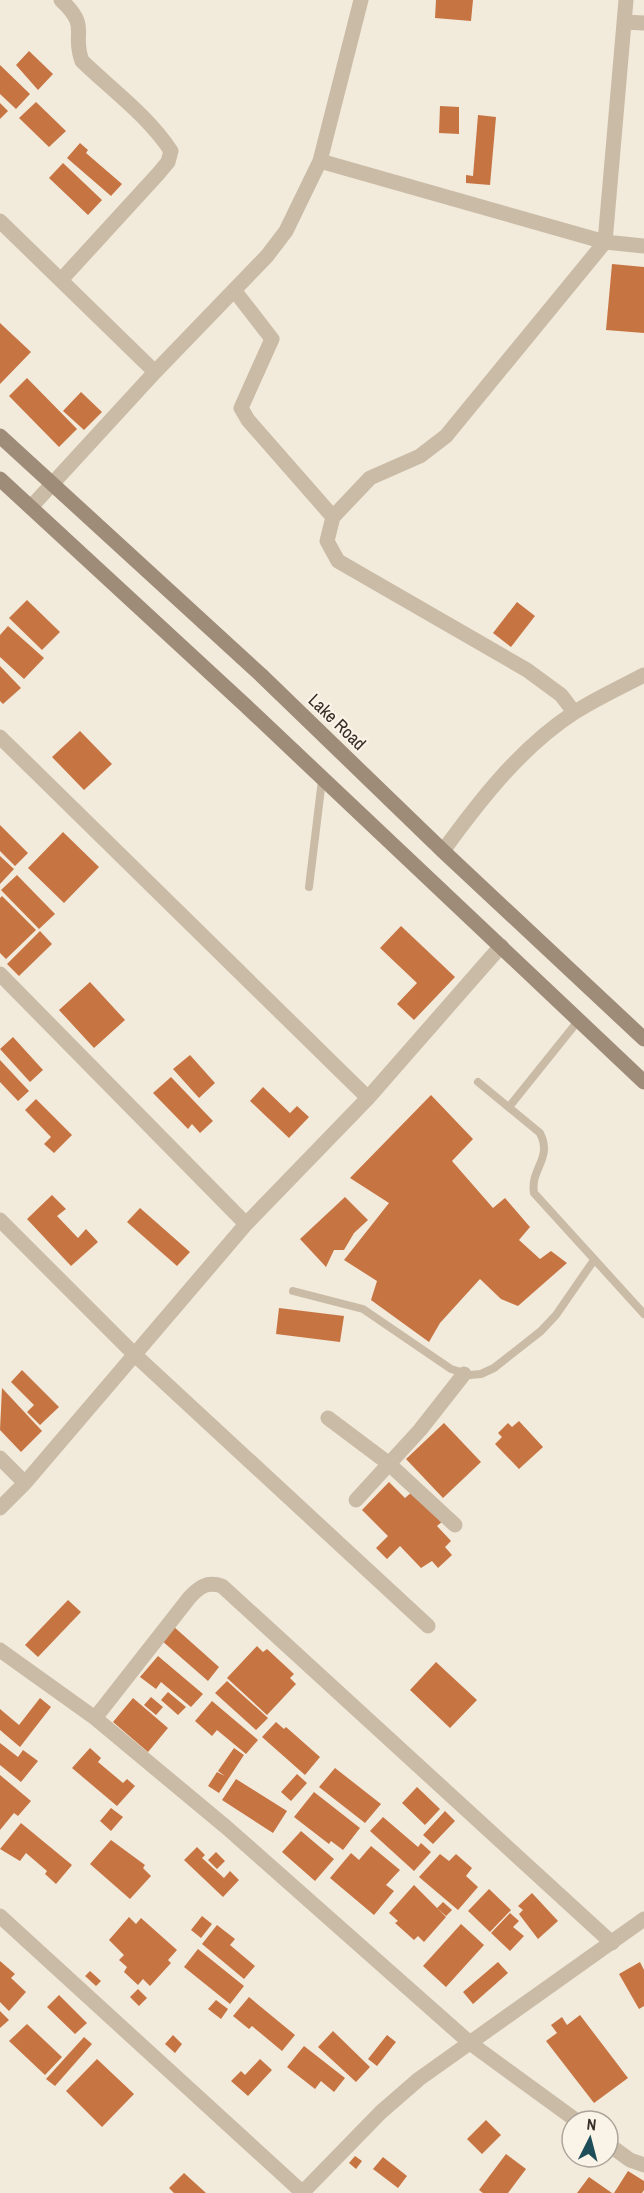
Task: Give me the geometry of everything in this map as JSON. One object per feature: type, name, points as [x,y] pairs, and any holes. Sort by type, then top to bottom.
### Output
[{"type":"main road","name":"Lake Road","points":[[0,436],[261,675],[443,851],[644,1039]]},
{"type":"main road","points":[[0,480],[322,778],[644,1082]]},
{"type":"street","points":[[61,0],[76,15],[79,22],[82,61],[148,123],[171,152],[168,162],[158,174],[61,280]]},
{"type":"street","points":[[31,507],[234,290],[286,231],[320,161],[361,0]]},
{"type":"street","points":[[574,712],[561,695],[527,670],[338,561],[327,541],[333,517],[370,478],[420,456],[446,436],[605,242],[626,0]]},
{"type":"street","points":[[624,22],[644,23]]},
{"type":"street","points":[[320,161],[605,242],[644,246]]},
{"type":"street","points":[[0,221],[155,372]]},
{"type":"street","points":[[234,290],[272,339],[241,408],[248,420],[333,517]]},
{"type":"street","points":[[443,851],[486,790],[574,712],[644,675]]},
{"type":"street","points":[[0,737],[368,1098]]},
{"type":"street","points":[[0,1508],[25,1483],[246,1224],[368,1098],[501,946]]},
{"type":"street","points":[[0,974],[246,1224]]},
{"type":"street","points":[[0,1220],[135,1355],[428,1626]]},
{"type":"street","points":[[357,1500],[420,1430],[464,1374]]},
{"type":"street","points":[[328,1418],[388,1463],[455,1525]]},
{"type":"street","points":[[0,1458],[25,1483]]},
{"type":"street","points":[[95,1718],[189,1598],[200,1587],[207,1584],[222,1586],[612,1943]]},
{"type":"street","points":[[0,1650],[95,1718],[226,1827],[470,2043],[561,2109]]},
{"type":"street","points":[[0,1916],[302,2193],[381,2112],[419,2079],[644,1919]]},
{"type":"street","points":[[620,2153],[630,2160],[644,2165]]},
{"type":"lane","points":[[309,887],[322,778]]},
{"type":"lane","points":[[509,1107],[578,1021]]},
{"type":"lane","points":[[478,1082],[540,1133],[545,1144],[545,1152],[535,1175],[534,1193],[644,1314]]},
{"type":"lane","points":[[293,1291],[363,1309],[451,1369],[464,1374],[480,1374],[494,1368],[541,1331],[556,1316],[594,1260]]},
{"type":"building","points":[[436,0],[473,0],[471,21],[435,18]]},
{"type":"building","points":[[29,51],[53,74],[38,90],[16,65]]},
{"type":"building","points":[[0,65],[30,94],[16,109],[0,94]]},
{"type":"building","points":[[36,102],[66,131],[49,147],[19,118]]},
{"type":"building","points":[[0,103],[8,111],[0,119]]},
{"type":"building","points":[[440,106],[459,107],[459,134],[439,133]]},
{"type":"building","points":[[478,115],[496,117],[490,185],[466,183],[466,175],[473,176]]},
{"type":"building","points":[[80,143],[88,150],[86,153],[122,184],[111,196],[67,158]]},
{"type":"building","points":[[63,163],[102,200],[88,215],[49,178]]},
{"type":"building","points":[[612,264],[644,267],[644,333],[606,330]]},
{"type":"building","points":[[0,323],[31,352],[0,384]]},
{"type":"building","points":[[27,378],[77,429],[59,447],[9,396]]},
{"type":"building","points":[[81,392],[102,412],[84,430],[63,411]]},
{"type":"building","points":[[27,600],[60,632],[42,650],[9,618]]},
{"type":"building","points":[[517,602],[535,616],[511,647],[493,633]]},
{"type":"building","points":[[8,626],[44,658],[24,679],[0,657],[0,635]]},
{"type":"building","points":[[0,666],[21,688],[3,704],[0,701]]},
{"type":"building","points":[[80,731],[112,764],[84,790],[52,757]]},
{"type":"building","points":[[0,825],[28,853],[15,866],[0,851]]},
{"type":"building","points":[[63,832],[99,867],[64,903],[28,868]]},
{"type":"building","points":[[0,856],[14,869],[0,884]]},
{"type":"building","points":[[17,875],[55,914],[39,929],[1,890]]},
{"type":"building","points":[[2,896],[36,930],[6,959],[0,953],[0,898]]},
{"type":"building","points":[[401,926],[455,977],[414,1020],[397,1004],[417,983],[380,948]]},
{"type":"building","points":[[40,931],[52,944],[19,976],[7,964]]},
{"type":"building","points":[[90,982],[125,1020],[94,1048],[59,1010]]},
{"type":"building","points":[[13,1037],[43,1070],[30,1082],[0,1049]]},
{"type":"building","points":[[190,1055],[215,1083],[199,1098],[173,1069]]},
{"type":"building","points":[[0,1060],[29,1091],[18,1101],[0,1082]]},
{"type":"building","points":[[171,1077],[213,1121],[200,1133],[192,1124],[188,1129],[153,1093]]},
{"type":"building","points":[[263,1087],[290,1113],[297,1106],[309,1117],[289,1138],[250,1101]]},
{"type":"building","points":[[431,1095],[473,1139],[452,1161],[493,1208],[505,1198],[530,1227],[519,1240],[540,1259],[551,1251],[567,1263],[518,1306],[501,1299],[480,1279],[440,1323],[429,1342],[371,1300],[377,1281],[344,1260],[389,1203],[350,1178]]},
{"type":"building","points":[[36,1099],[72,1135],[54,1153],[44,1144],[51,1137],[25,1110]]},
{"type":"building","points":[[52,1195],[66,1209],[57,1216],[78,1238],[86,1229],[98,1242],[71,1266],[27,1219]]},
{"type":"building","points":[[345,1197],[368,1220],[354,1233],[344,1250],[334,1250],[326,1267],[300,1239]]},
{"type":"building","points":[[140,1208],[190,1252],[177,1266],[127,1222]]},
{"type":"building","points":[[279,1308],[344,1316],[340,1342],[276,1334]]},
{"type":"building","points":[[22,1370],[59,1407],[40,1425],[27,1412],[34,1405],[11,1382]]},
{"type":"building","points":[[2,1388],[42,1431],[21,1452],[0,1430]]},
{"type":"building","points":[[519,1421],[543,1447],[519,1469],[495,1444],[502,1437],[498,1433],[508,1423],[512,1427]]},
{"type":"building","points":[[444,1423],[481,1462],[443,1498],[406,1459]]},
{"type":"building","points":[[389,1482],[405,1498],[413,1491],[443,1521],[437,1526],[451,1541],[445,1547],[452,1555],[438,1568],[432,1561],[421,1568],[400,1546],[387,1559],[376,1548],[388,1536],[362,1510]]},
{"type":"building","points":[[68,1600],[81,1612],[38,1657],[25,1645]]},
{"type":"building","points":[[173,1626],[219,1667],[208,1681],[161,1640]]},
{"type":"building","points":[[257,1646],[263,1652],[267,1649],[294,1674],[290,1678],[296,1684],[267,1715],[227,1678]]},
{"type":"building","points":[[158,1656],[203,1694],[191,1707],[161,1682],[156,1689],[140,1677]]},
{"type":"building","points":[[436,1662],[477,1700],[450,1728],[410,1690]]},
{"type":"building","points":[[227,1681],[268,1718],[256,1730],[215,1693]]},
{"type":"building","points":[[168,1692],[186,1707],[178,1715],[161,1700]]},
{"type":"building","points":[[151,1697],[163,1707],[156,1715],[144,1705]]},
{"type":"building","points":[[40,1698],[51,1707],[20,1747],[0,1730],[0,1709],[19,1725]]},
{"type":"building","points":[[133,1698],[168,1728],[148,1752],[113,1722]]},
{"type":"building","points":[[212,1701],[258,1740],[246,1754],[217,1730],[212,1736],[195,1721]]},
{"type":"building","points":[[276,1722],[284,1729],[286,1727],[320,1757],[305,1775],[262,1737]]},
{"type":"building","points":[[0,1743],[18,1757],[23,1750],[38,1761],[21,1782],[0,1765]]},
{"type":"building","points":[[90,1748],[101,1758],[98,1762],[123,1783],[127,1779],[135,1786],[117,1806],[72,1768]]},
{"type":"building","points":[[234,1748],[244,1755],[219,1793],[208,1786],[217,1772],[225,1776],[218,1771]]},
{"type":"building","points":[[335,1768],[381,1804],[365,1823],[319,1787]]},
{"type":"building","points":[[297,1774],[307,1783],[291,1801],[281,1792]]},
{"type":"building","points":[[0,1775],[31,1801],[18,1816],[14,1813],[0,1830]]},
{"type":"building","points":[[236,1779],[287,1811],[273,1833],[222,1800]]},
{"type":"building","points":[[417,1787],[440,1809],[425,1825],[402,1803]]},
{"type":"building","points":[[314,1792],[360,1828],[343,1850],[331,1841],[329,1844],[294,1817]]},
{"type":"building","points":[[111,1808],[123,1817],[111,1831],[100,1821]]},
{"type":"building","points":[[445,1811],[455,1821],[433,1844],[423,1835]]},
{"type":"building","points":[[383,1817],[418,1847],[421,1843],[431,1852],[414,1871],[370,1831]]},
{"type":"building","points":[[21,1823],[72,1865],[56,1884],[45,1874],[47,1871],[26,1853],[20,1861],[0,1849]]},
{"type":"building","points":[[301,1831],[334,1859],[315,1881],[282,1852]]},
{"type":"building","points":[[111,1840],[145,1865],[143,1868],[151,1876],[130,1899],[90,1864]]},
{"type":"building","points":[[371,1846],[400,1870],[386,1885],[394,1891],[374,1915],[330,1878],[351,1853],[359,1860]]},
{"type":"building","points":[[197,1847],[205,1855],[202,1858],[224,1878],[230,1871],[239,1880],[223,1897],[184,1860]]},
{"type":"building","points":[[216,1852],[225,1861],[217,1869],[208,1860]]},
{"type":"building","points":[[440,1854],[449,1861],[456,1854],[472,1868],[466,1876],[478,1887],[458,1910],[419,1877]]},
{"type":"building","points":[[414,1885],[446,1917],[424,1942],[418,1936],[414,1940],[395,1923],[398,1921],[389,1913]]},
{"type":"building","points":[[489,1889],[511,1910],[490,1932],[468,1911]]},
{"type":"building","points":[[532,1893],[558,1921],[538,1939],[519,1914],[523,1910],[518,1906]]},
{"type":"building","points":[[443,1902],[452,1910],[446,1916],[437,1908]]},
{"type":"building","points":[[510,1913],[519,1921],[513,1927],[524,1936],[510,1951],[491,1933]]},
{"type":"building","points":[[202,1916],[212,1924],[201,1938],[191,1930]]},
{"type":"building","points":[[129,1917],[136,1924],[141,1918],[177,1950],[168,1960],[171,1963],[150,1986],[143,1979],[138,1985],[124,1972],[127,1967],[119,1960],[124,1955],[109,1940]]},
{"type":"building","points":[[461,1924],[484,1945],[446,1987],[423,1966]]},
{"type":"building","points":[[217,1925],[235,1939],[230,1945],[255,1966],[244,1979],[202,1944]]},
{"type":"building","points":[[198,1949],[244,1986],[230,2004],[184,1967]]},
{"type":"building","points":[[0,1961],[15,1974],[11,1978],[26,1992],[9,2011],[0,2002]]},
{"type":"building","points":[[498,1962],[508,1973],[473,2004],[463,1992]]},
{"type":"building","points":[[640,1962],[644,1970],[644,2006],[639,2009],[619,1974]]},
{"type":"building","points":[[90,1971],[101,1981],[96,1986],[85,1976]]},
{"type":"building","points":[[138,1989],[147,1998],[139,2006],[130,1997]]},
{"type":"building","points":[[59,1995],[87,2023],[75,2034],[47,2007]]},
{"type":"building","points":[[249,1997],[295,2035],[282,2051],[252,2026],[249,2029],[233,2016]]},
{"type":"building","points":[[216,2000],[228,2009],[221,2019],[208,2009]]},
{"type":"building","points":[[0,2011],[9,2020],[0,2028]]},
{"type":"building","points":[[580,2015],[628,2078],[594,2103],[546,2041],[557,2033],[551,2025],[562,2017],[567,2025]]},
{"type":"building","points":[[27,2024],[62,2057],[45,2075],[9,2041]]},
{"type":"building","points":[[333,2031],[370,2067],[356,2082],[318,2047]]},
{"type":"building","points":[[173,2035],[182,2044],[175,2053],[165,2044]]},
{"type":"building","points":[[387,2035],[396,2042],[377,2066],[368,2059]]},
{"type":"building","points":[[84,2037],[92,2044],[55,2086],[46,2079]]},
{"type":"building","points":[[304,2046],[345,2078],[334,2092],[321,2081],[315,2089],[287,2067]]},
{"type":"building","points":[[97,2059],[134,2094],[102,2127],[66,2091]]},
{"type":"building","points":[[260,2059],[272,2070],[248,2096],[231,2081],[241,2071],[245,2075]]},
{"type":"building","points":[[486,2120],[501,2135],[482,2154],[467,2139]]},
{"type":"building","points":[[506,2154],[526,2169],[508,2193],[483,2193],[479,2190]]},
{"type":"building","points":[[355,2156],[362,2161],[356,2169],[349,2163]]},
{"type":"building","points":[[383,2157],[407,2176],[398,2188],[373,2169]]},
{"type":"building","points":[[628,2171],[644,2181],[644,2190],[642,2193],[614,2193]]},
{"type":"building","points":[[184,2173],[206,2193],[174,2193],[169,2188]]},
{"type":"building","points":[[589,2177],[612,2193],[577,2193]]}]
